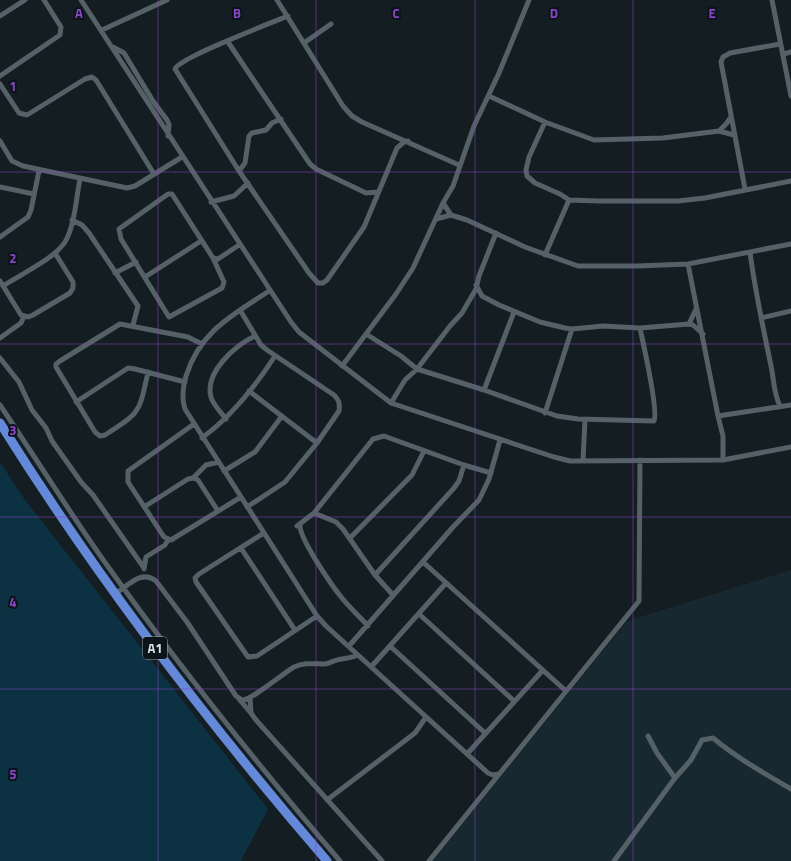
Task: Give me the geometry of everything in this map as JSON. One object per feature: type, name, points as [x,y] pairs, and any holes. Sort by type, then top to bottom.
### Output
[{"type":"highway","name":"A1","points":[[0,423],[115,594],[216,727],[327,861]]},
{"type":"street","points":[[0,16],[25,0]]},
{"type":"street","points":[[0,76],[60,36],[61,27],[44,0]]},
{"type":"street","points":[[81,0],[113,47],[168,136],[239,245],[299,332],[391,403],[561,460],[723,460],[791,447]]},
{"type":"street","points":[[102,30],[167,0]]},
{"type":"street","points":[[277,0],[344,106],[352,116],[362,122],[408,141],[459,165]]},
{"type":"street","points":[[342,366],[407,278],[443,203],[453,186],[459,165],[474,126],[489,96],[529,0]]},
{"type":"street","points":[[772,0],[780,44],[784,54],[791,96]]},
{"type":"street","points":[[288,16],[177,65],[175,69],[239,171],[308,273],[318,283],[323,283],[333,272],[364,227],[397,148],[404,142],[408,141]]},
{"type":"street","points":[[304,43],[331,24]]},
{"type":"street","points":[[228,42],[310,164],[316,169],[366,194],[378,192]]},
{"type":"street","points":[[745,189],[721,62],[723,56],[740,50],[780,44]]},
{"type":"street","points":[[113,47],[124,52],[153,101],[167,120],[169,124],[168,136]]},
{"type":"street","points":[[784,54],[791,52]]},
{"type":"street","points":[[132,78],[138,75]]},
{"type":"street","points":[[0,84],[20,113],[27,115],[87,78],[94,79],[154,174]]},
{"type":"street","points":[[489,96],[545,122],[601,141],[663,138],[719,131],[734,135]]},
{"type":"street","points":[[719,131],[731,116]]},
{"type":"street","points":[[239,171],[245,163],[249,136],[252,133],[266,130],[272,123],[281,119]]},
{"type":"street","points":[[545,122],[527,164],[527,176],[535,183],[560,194],[569,200],[599,202],[678,201],[705,198],[791,181]]},
{"type":"street","points":[[393,136],[397,148]]},
{"type":"street","points":[[0,141],[12,161],[39,171],[127,188],[135,186],[182,157]]},
{"type":"street","points":[[0,237],[28,217],[31,210],[39,171]]},
{"type":"street","points":[[24,316],[1,284],[55,253],[64,243],[72,220],[80,179]]},
{"type":"street","points":[[211,202],[234,196],[248,183]]},
{"type":"street","points":[[0,186],[34,194]]},
{"type":"street","points":[[168,194],[174,195],[201,241],[213,258],[224,282],[222,288],[172,317],[168,316],[119,234],[119,229],[168,194]]},
{"type":"street","points":[[366,194],[372,207]]},
{"type":"street","points":[[545,255],[569,200]]},
{"type":"street","points":[[443,203],[451,215],[545,255],[578,266],[688,264],[791,244]]},
{"type":"street","points":[[436,219],[451,215]]},
{"type":"street","points":[[72,220],[82,225],[89,233],[138,306],[133,325]]},
{"type":"street","points":[[391,403],[405,380],[417,369],[450,326],[462,313],[471,298],[496,233]]},
{"type":"street","points":[[145,277],[201,241]]},
{"type":"street","points":[[213,258],[218,259],[239,245]]},
{"type":"street","points":[[750,252],[775,396],[780,406]]},
{"type":"street","points":[[24,316],[33,315],[70,293],[73,288],[73,282],[55,253]]},
{"type":"street","points":[[115,273],[136,262]]},
{"type":"street","points":[[688,264],[723,436],[723,460]]},
{"type":"street","points":[[476,285],[482,296],[514,312],[540,322],[572,329],[603,326],[640,328],[689,324],[693,325],[703,334]]},
{"type":"street","points":[[269,290],[225,319],[202,344],[191,362],[185,382],[182,400],[202,438],[219,462],[317,616],[466,754],[488,773],[493,775],[499,774]]},
{"type":"street","points":[[471,298],[482,296]]},
{"type":"street","points":[[689,324],[696,309]]},
{"type":"street","points":[[240,310],[261,345],[338,399],[340,411],[317,443],[284,482],[247,507]]},
{"type":"street","points":[[761,318],[791,311]]},
{"type":"street","points":[[484,390],[514,312]]},
{"type":"street","points":[[0,338],[21,323],[24,316]]},
{"type":"street","points":[[148,372],[141,402],[137,411],[132,417],[105,435],[100,436],[95,432],[57,372],[56,364],[114,326],[120,324],[133,325],[188,338],[202,344]]},
{"type":"street","points":[[366,334],[417,369],[484,390],[545,413],[569,419],[654,421],[656,416],[654,396],[640,328]]},
{"type":"street","points":[[545,413],[572,329]]},
{"type":"street","points":[[226,419],[213,403],[210,395],[212,379],[231,352],[238,345],[255,336]]},
{"type":"street","points":[[202,438],[226,419],[275,356]]},
{"type":"street","points":[[0,358],[18,382],[32,410],[46,428],[56,447],[81,482],[93,495],[144,568]]},
{"type":"street","points":[[76,402],[123,371],[135,368],[185,382]]},
{"type":"street","points":[[249,391],[317,443]]},
{"type":"street","points":[[0,405],[124,588],[211,705],[264,771],[340,861]]},
{"type":"street","points":[[718,416],[791,405]]},
{"type":"street","points":[[224,470],[254,452],[282,416]]},
{"type":"street","points":[[584,461],[585,419]]},
{"type":"street","points":[[194,424],[128,471],[128,482],[144,507],[164,537],[168,540],[174,540],[241,497]]},
{"type":"street","points":[[368,626],[338,592],[305,541],[300,525],[297,526],[314,513],[373,439],[384,436],[464,465],[491,473]]},
{"type":"street","points":[[349,646],[479,500],[491,473],[500,440]]},
{"type":"street","points":[[350,538],[412,475],[424,451]]},
{"type":"street","points":[[428,861],[639,601],[640,460]]},
{"type":"street","points":[[144,507],[188,479],[193,478],[206,465],[219,462]]},
{"type":"street","points":[[374,575],[454,488],[459,481],[464,465]]},
{"type":"street","points":[[193,478],[198,480],[218,511]]},
{"type":"street","points":[[314,513],[336,522],[350,538],[374,575],[393,596]]},
{"type":"street","points":[[264,532],[198,574],[196,582],[248,657],[257,656],[317,616]]},
{"type":"street","points":[[144,576],[146,557],[165,545],[168,540]]},
{"type":"street","points":[[241,548],[295,630]]},
{"type":"street","points":[[423,562],[566,691]]},
{"type":"street","points":[[115,594],[140,576],[152,578],[160,585],[239,699],[326,800],[382,861]]},
{"type":"street","points":[[371,667],[446,583]]},
{"type":"street","points":[[419,614],[514,701]]},
{"type":"street","points":[[390,646],[485,733]]},
{"type":"street","points":[[239,699],[250,698],[276,678],[300,665],[309,663],[328,664],[335,660],[348,659],[358,655]]},
{"type":"street","points":[[466,754],[543,670]]},
{"type":"street","points":[[250,698],[251,713]]},
{"type":"street","points":[[326,800],[415,732],[426,717]]},
{"type":"street","points":[[648,736],[657,753],[675,778]]},
{"type":"street","points":[[614,861],[675,778],[691,760],[702,740],[713,738],[727,750],[774,781],[791,789]]},
{"type":"shaded area","points":[[0,462],[25,500],[268,809],[241,861],[0,861]]},
{"type":"shaded area","points":[[791,570],[791,861],[433,861],[627,621]]}]
